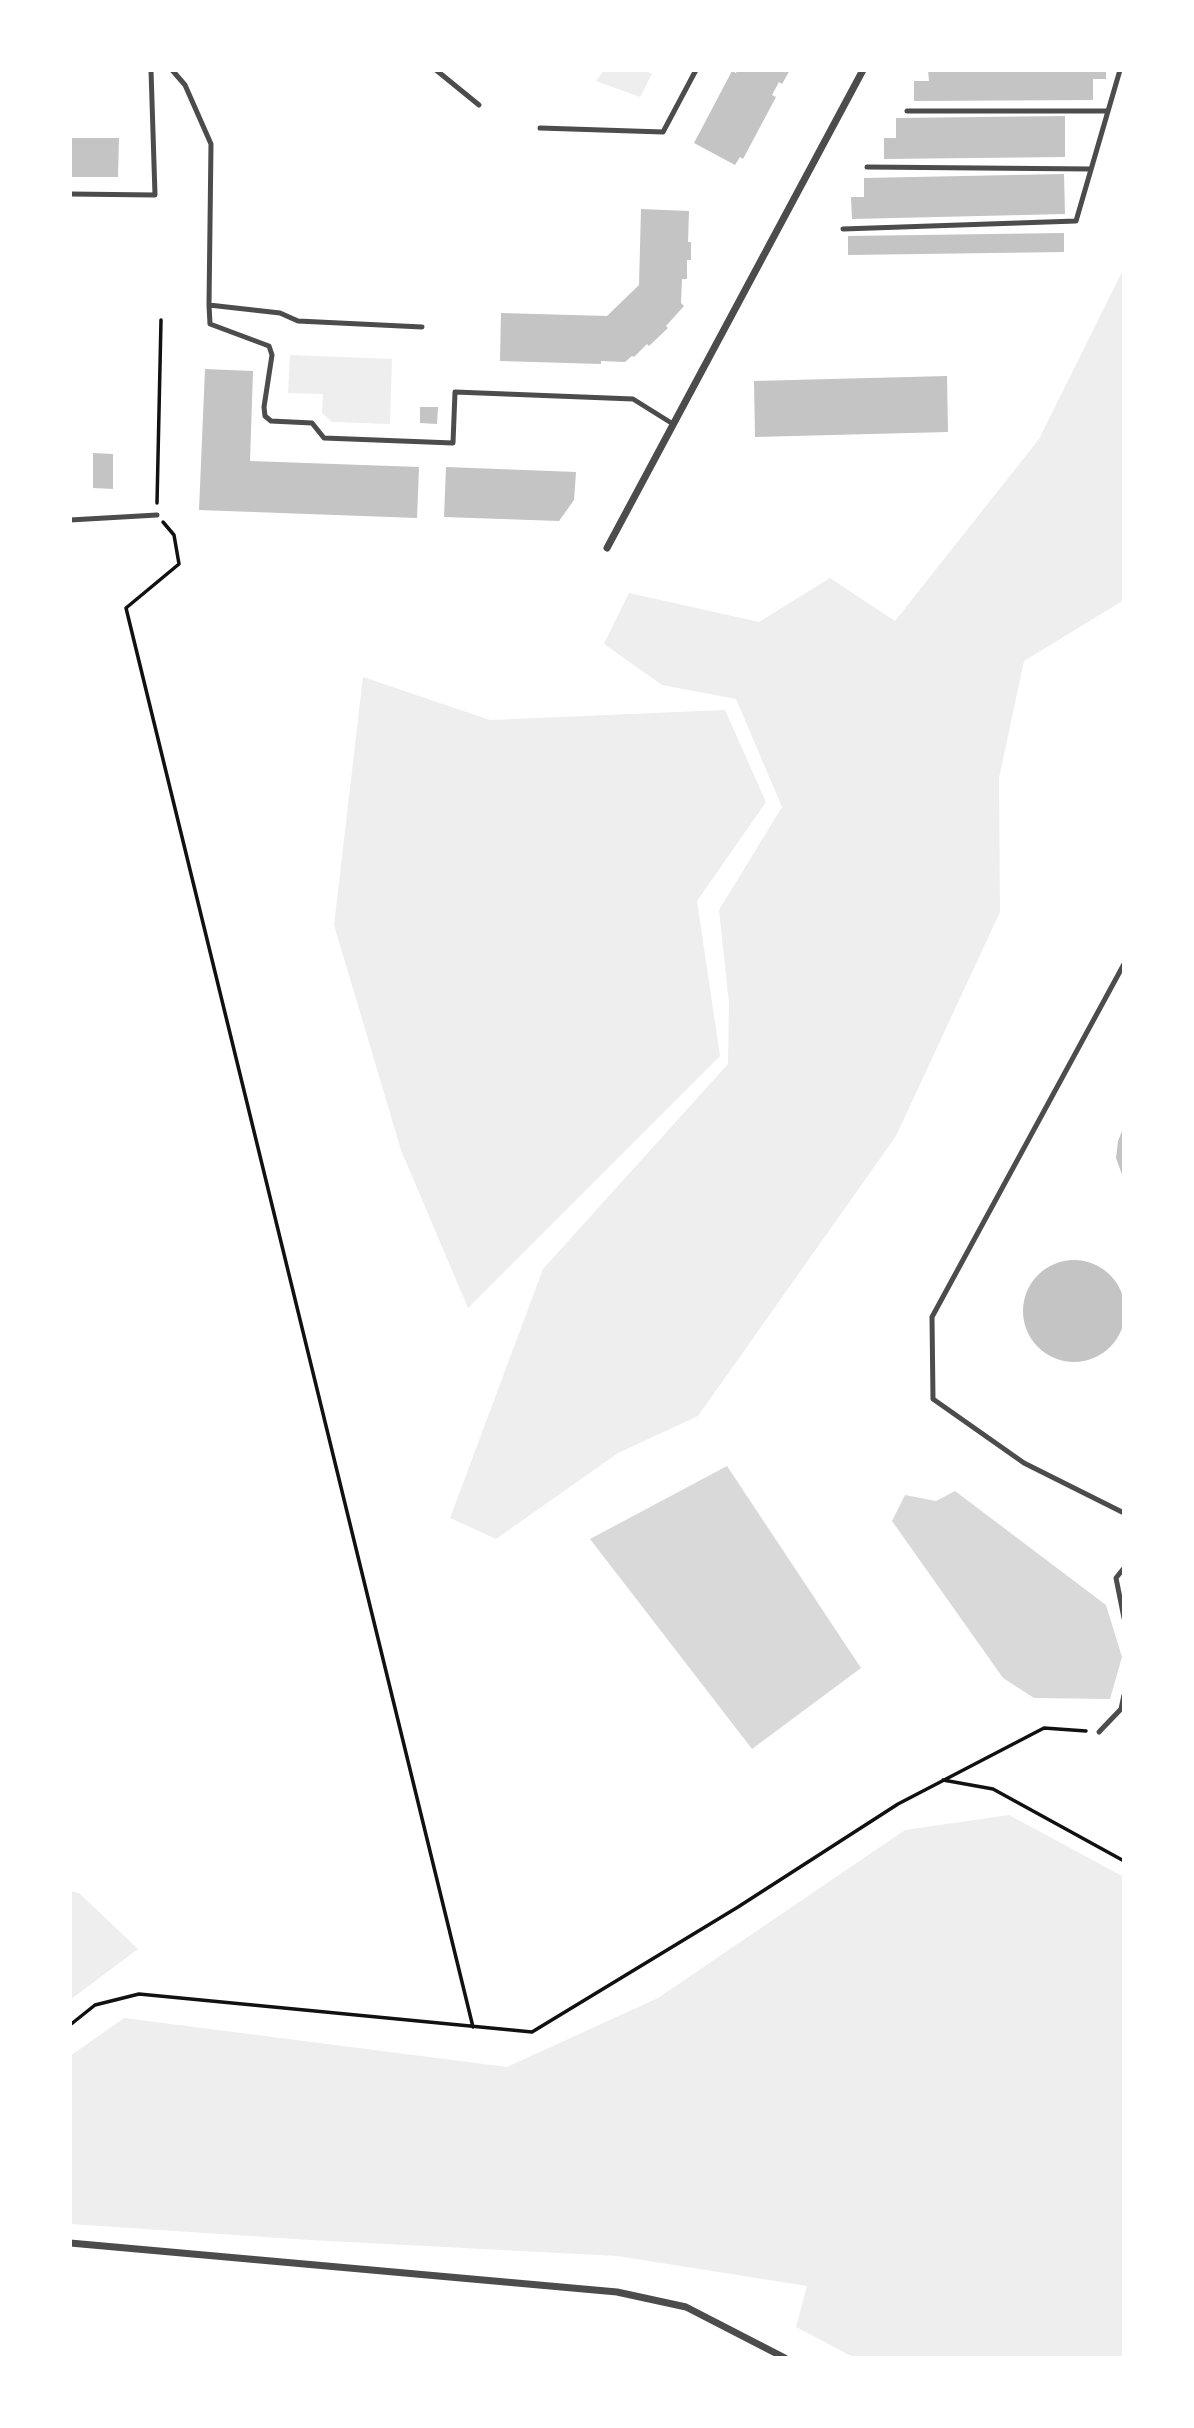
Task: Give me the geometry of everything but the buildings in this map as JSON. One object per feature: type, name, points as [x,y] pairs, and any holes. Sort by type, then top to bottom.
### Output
[{"type":"street","points":[[607,548],[863,70]]},
{"type":"street","points":[[70,2243],[617,2292],[686,2307],[785,2358]]},
{"type":"lane","points":[[70,194],[155,195],[151,70]]},
{"type":"lane","points":[[172,70],[186,85],[211,144],[210,324],[269,346],[272,355],[264,407],[265,416],[271,421],[312,423],[324,438],[453,443],[455,392],[633,399],[673,425]]},
{"type":"lane","points":[[436,70],[480,105]]},
{"type":"lane","points":[[540,128],[663,132],[696,70]]},
{"type":"lane","points":[[844,229],[1076,221],[1120,70]]},
{"type":"lane","points":[[908,110],[1108,111]]},
{"type":"lane","points":[[867,167],[1091,169]]},
{"type":"lane","points":[[209,304],[280,313],[298,321],[422,327]]},
{"type":"lane","points":[[70,520],[157,515]]},
{"type":"lane","points":[[1124,964],[932,1317],[932,1330],[933,1399],[1024,1463],[1124,1513]]},
{"type":"lane","points":[[1124,1568],[1116,1578],[1124,1618]]},
{"type":"lane","points":[[1099,1732],[1121,1709],[1124,1695]]},
{"type":"path","points":[[161,320],[157,515],[174,534],[179,564],[126,608],[472,2027]]},
{"type":"path","points":[[70,2025],[95,2006],[139,1994],[532,2032],[738,1907],[898,1804],[943,1780],[1044,1728],[1099,1732]]},
{"type":"path","points":[[943,1780],[993,1789],[1124,1861]]},
{"type":"shaded area","points":[[604,70],[645,70],[652,74],[640,97],[596,81]]},
{"type":"shaded area","points":[[1124,268],[1124,600],[1024,661],[999,778],[1000,912],[896,1136],[698,1416],[618,1453],[496,1539],[450,1518],[543,1269],[728,1064],[729,1003],[719,910],[782,807],[736,699],[662,685],[604,644],[629,593],[759,622],[830,578],[895,621],[1039,439]]},
{"type":"shaded area","points":[[290,355],[392,359],[390,424],[332,422],[322,413],[323,394],[288,393]]},
{"type":"shaded area","points":[[363,677],[490,720],[725,710],[766,802],[697,901],[720,1056],[468,1308],[401,1150],[334,925]]},
{"type":"shaded area","points":[[727,1466],[861,1668],[752,1749],[590,1539]]},
{"type":"shaded area","points":[[955,1491],[1106,1605],[1122,1657],[1110,1699],[1034,1698],[1003,1678],[892,1521],[905,1495],[936,1501]]},
{"type":"shaded area","points":[[1009,1815],[1124,1877],[1124,2358],[855,2358],[796,2327],[807,2286],[617,2256],[70,2224],[70,2056],[124,2018],[507,2067],[658,1998],[905,1830]]},
{"type":"shaded area","points":[[70,1891],[79,1893],[138,1949],[70,2000]]}]
